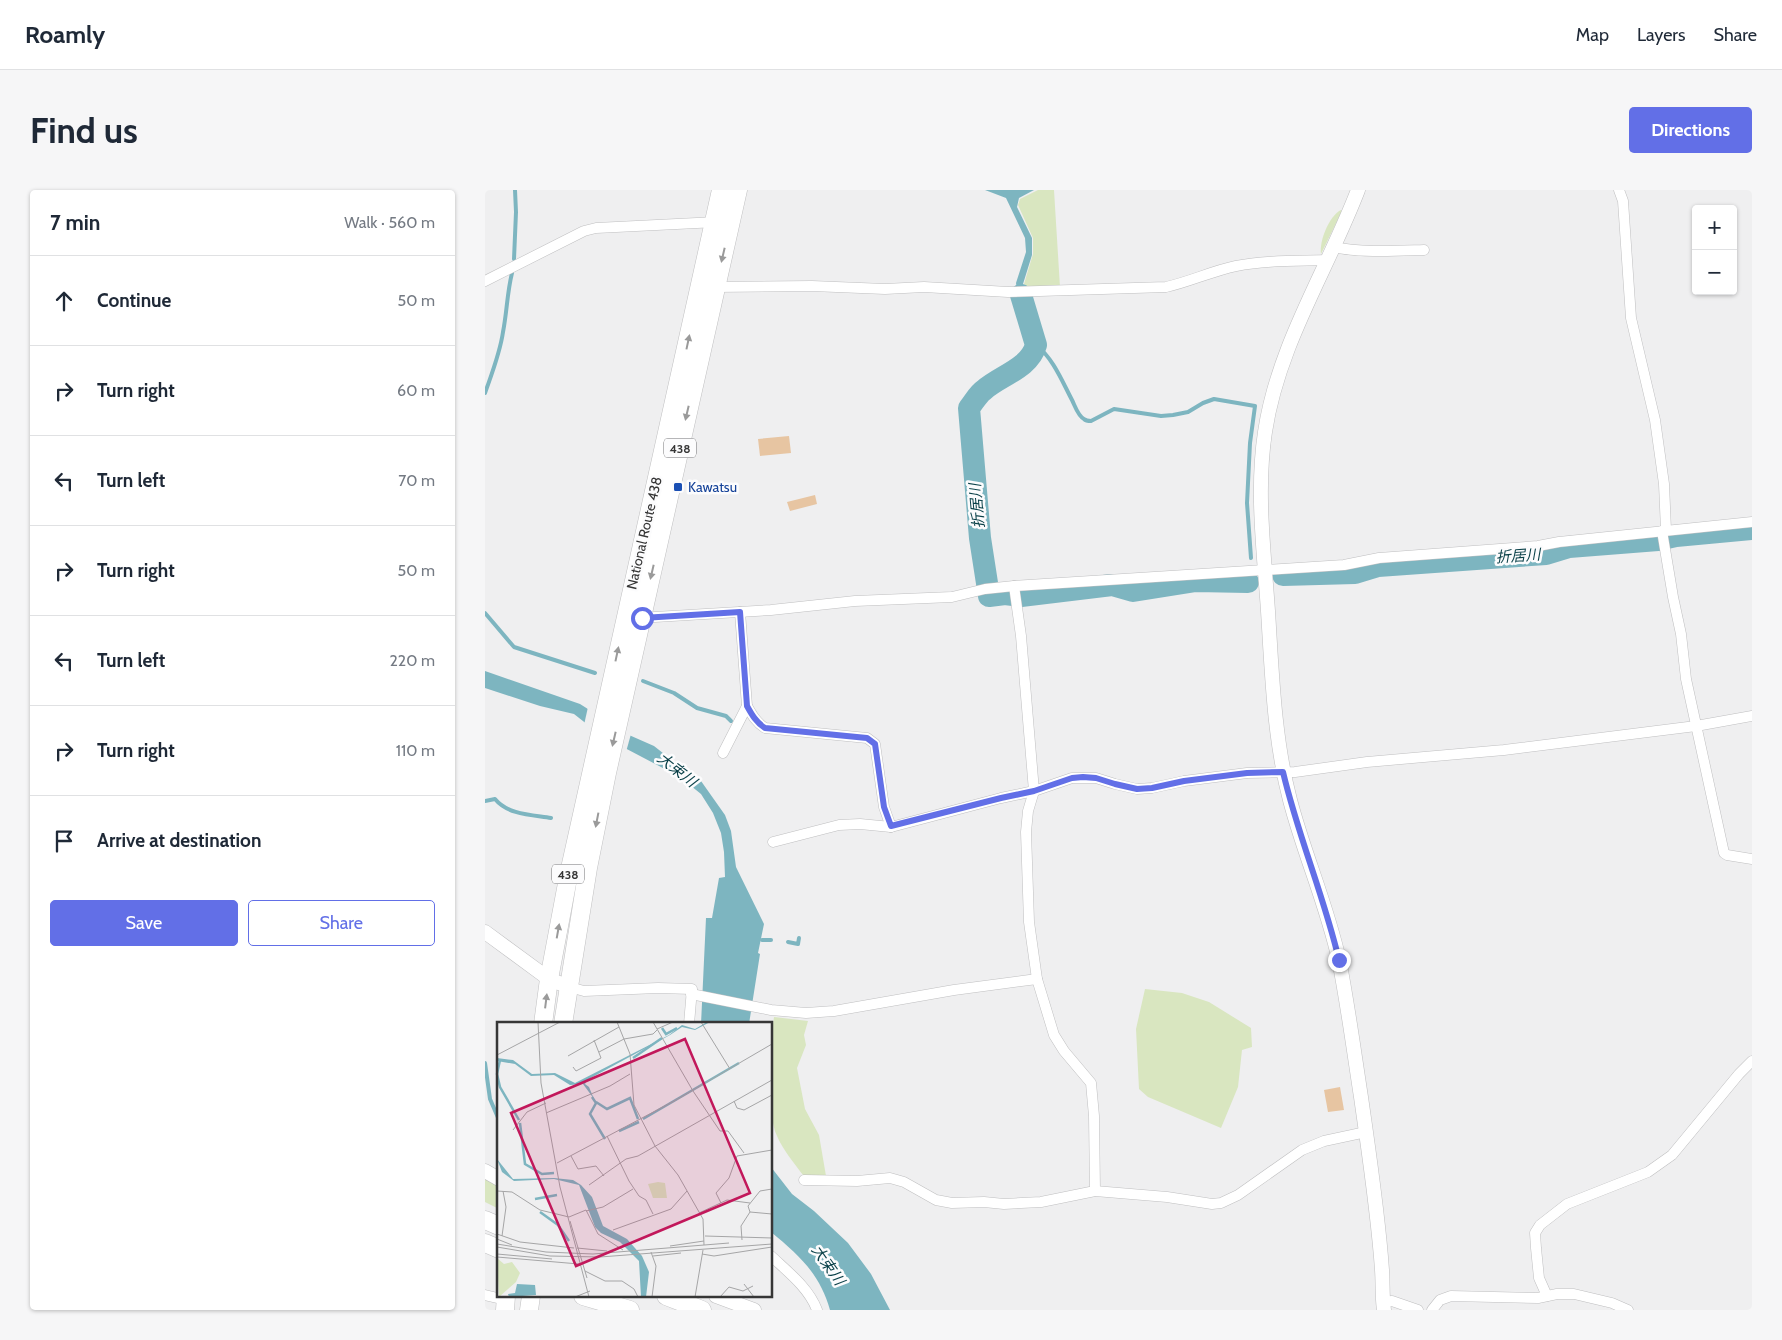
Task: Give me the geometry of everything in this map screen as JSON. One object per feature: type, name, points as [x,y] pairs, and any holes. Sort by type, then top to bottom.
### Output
[{"type":"highway","name":"National Route 438","points":[[543,1022],[549,979],[569,873],[599,771],[722,222],[721,190]]},
{"type":"highway","name":"National Route 438","points":[[722,222],[738,190]]},
{"type":"highway","name":"National Route 438","points":[[563,1022],[588,868],[599,771]]},
{"type":"highway","points":[[590,1298],[630,1310]]},
{"type":"highway","points":[[610,1298],[639,1310]]},
{"type":"highway","points":[[671,1298],[701,1310]]},
{"type":"street","points":[[1358,190],[1285,353],[1270,407],[1265,433],[1261,478],[1265,570],[1273,688],[1283,772],[1301,838],[1315,874],[1330,923],[1339,960],[1349,1014],[1366,1132],[1382,1269],[1383,1306],[1392,1301],[1418,1310]]},
{"type":"street","points":[[1619,190],[1623,201],[1631,318],[1655,420],[1664,484],[1664,535],[1673,597],[1681,634],[1686,679],[1724,853],[1752,859]]},
{"type":"street","points":[[485,281],[584,231],[596,228],[722,222]]},
{"type":"street","points":[[708,287],[812,286],[885,289],[924,287],[1027,291],[1166,287],[1186,283],[1247,264],[1330,254],[1424,250]]},
{"type":"street","points":[[633,618],[740,612],[855,601],[952,597],[988,589],[1015,593],[1265,570],[1344,565],[1379,558],[1664,535],[1752,522]]},
{"type":"street","points":[[1015,593],[1034,791],[1028,811],[1026,832],[1029,922],[1037,979],[1054,1036],[1091,1083],[1094,1116],[1095,1191]]},
{"type":"street","points":[[740,612],[747,706],[752,716],[758,724],[765,728],[867,738],[872,741],[875,744],[884,807],[891,826]]},
{"type":"street","points":[[723,753],[747,706]]},
{"type":"street","points":[[773,842],[839,826],[860,824],[891,826],[1034,791],[1072,778],[1083,777],[1137,789],[1152,788],[1184,781],[1247,773],[1283,772],[1367,762],[1503,750],[1696,726],[1752,716]]},
{"type":"street","points":[[485,932],[549,979],[569,987],[584,991],[658,988],[692,989],[689,1022]]},
{"type":"street","points":[[693,995],[757,1007],[806,1013],[834,1011],[954,990],[1037,979]]},
{"type":"street","points":[[1547,1296],[1539,1278],[1537,1258],[1535,1233],[1540,1225],[1567,1204],[1648,1172],[1659,1165],[1677,1149],[1752,1061]]},
{"type":"street","points":[[804,1180],[857,1181],[890,1178],[904,1182],[936,1200],[953,1203],[984,1202],[1004,1204],[1041,1202],[1095,1191],[1167,1197],[1212,1204],[1221,1203],[1238,1195],[1302,1150],[1324,1141],[1366,1132]]},
{"type":"street","points":[[485,1171],[497,1178]]},
{"type":"street","points":[[773,1258],[795,1278],[809,1295],[817,1310]]},
{"type":"street","points":[[1431,1310],[1440,1300],[1451,1296],[1538,1298],[1557,1294],[1574,1294],[1612,1303],[1628,1310]]},
{"type":"street","points":[[485,1295],[506,1302]]},
{"type":"street","points":[[721,1298],[754,1310]]},
{"type":"green space","points":[[1038,190],[1054,190],[1060,287],[1025,288],[1024,284],[1033,254],[1033,238],[1018,205],[1020,199]]},
{"type":"green space","points":[[1342,211],[1321,254],[1326,229]]},
{"type":"green space","points":[[1145,989],[1182,993],[1209,1002],[1251,1028],[1252,1047],[1242,1050],[1238,1087],[1221,1128],[1148,1097],[1139,1089],[1136,1029]]},
{"type":"green space","points":[[774,1017],[808,1021],[804,1035],[806,1045],[797,1068],[805,1109],[819,1135],[826,1176],[803,1175],[785,1151],[777,1136],[773,1120]]},
{"type":"green space","points":[[485,1178],[497,1187],[497,1208],[485,1202]]},
{"type":"water","points":[[985,190],[1034,190],[1019,198],[1017,207],[1032,238],[1032,255],[1023,284],[1032,324],[1026,324],[1016,283],[1026,252],[1025,238],[1006,198]]},
{"type":"water","name":"大束川","points":[[485,671],[580,704],[629,735],[654,746],[673,761],[686,767],[701,781],[725,815],[731,831],[736,867],[764,924],[758,953],[760,954],[749,1022],[701,1022],[706,918],[712,918],[719,878],[725,877],[721,833],[713,813],[701,794],[680,777],[602,736],[574,714],[540,706],[485,688]]},
{"type":"water","name":"大束川","points":[[773,1170],[792,1194],[814,1211],[848,1243],[871,1274],[890,1310],[830,1310],[821,1286],[807,1266],[773,1234]]},
{"type":"pier","points":[[588,707],[631,734],[626,752],[601,738],[584,725]]},
{"type":"building","points":[[789,436],[791,453],[760,456],[758,439]]},
{"type":"building","points":[[815,495],[817,504],[790,511],[787,502]]},
{"type":"building","points":[[1340,1087],[1344,1110],[1328,1112],[1324,1090]]},
{"type":"waterway","points":[[514,259],[515,190]]},
{"type":"waterway","points":[[485,393],[502,340],[512,273]]},
{"type":"waterway","name":"折居川","points":[[1021,295],[1036,345],[1021,366],[982,392],[969,408],[980,538],[989,596],[1005,594],[1021,596],[1112,585],[1133,591],[1196,581],[1248,582]]},
{"type":"waterway","points":[[1036,345],[1052,363],[1078,413],[1087,421],[1091,421],[1114,409],[1161,416],[1173,415],[1188,412],[1214,399],[1255,406],[1250,443],[1247,503],[1251,558]]},
{"type":"waterway","name":"折居川","points":[[1283,575],[1355,573],[1378,566],[1546,554],[1569,547],[1658,540],[1676,536],[1752,529]]},
{"type":"waterway","points":[[485,613],[514,647],[595,673]]},
{"type":"waterway","points":[[643,681],[674,693],[697,708],[726,716],[731,721]]},
{"type":"waterway","points":[[485,801],[495,799],[500,804],[514,811],[551,818]]},
{"type":"waterway","points":[[788,942],[798,944],[799,938]]},
{"type":"waterway","points":[[762,940],[771,940]]},
{"type":"waterway","points":[[485,1063],[490,1099],[497,1115]]},
{"type":"place","name":"Kawatsu","points":[[678,487]]},
{"type":"route","points":[[642,618],[740,612],[747,706],[752,716],[758,724],[765,728],[867,738],[872,741],[875,744],[884,807],[891,826],[1034,791],[1072,778],[1096,778],[1137,789],[1247,773],[1283,772],[1301,838],[1315,874],[1330,923],[1339,960]]}]
